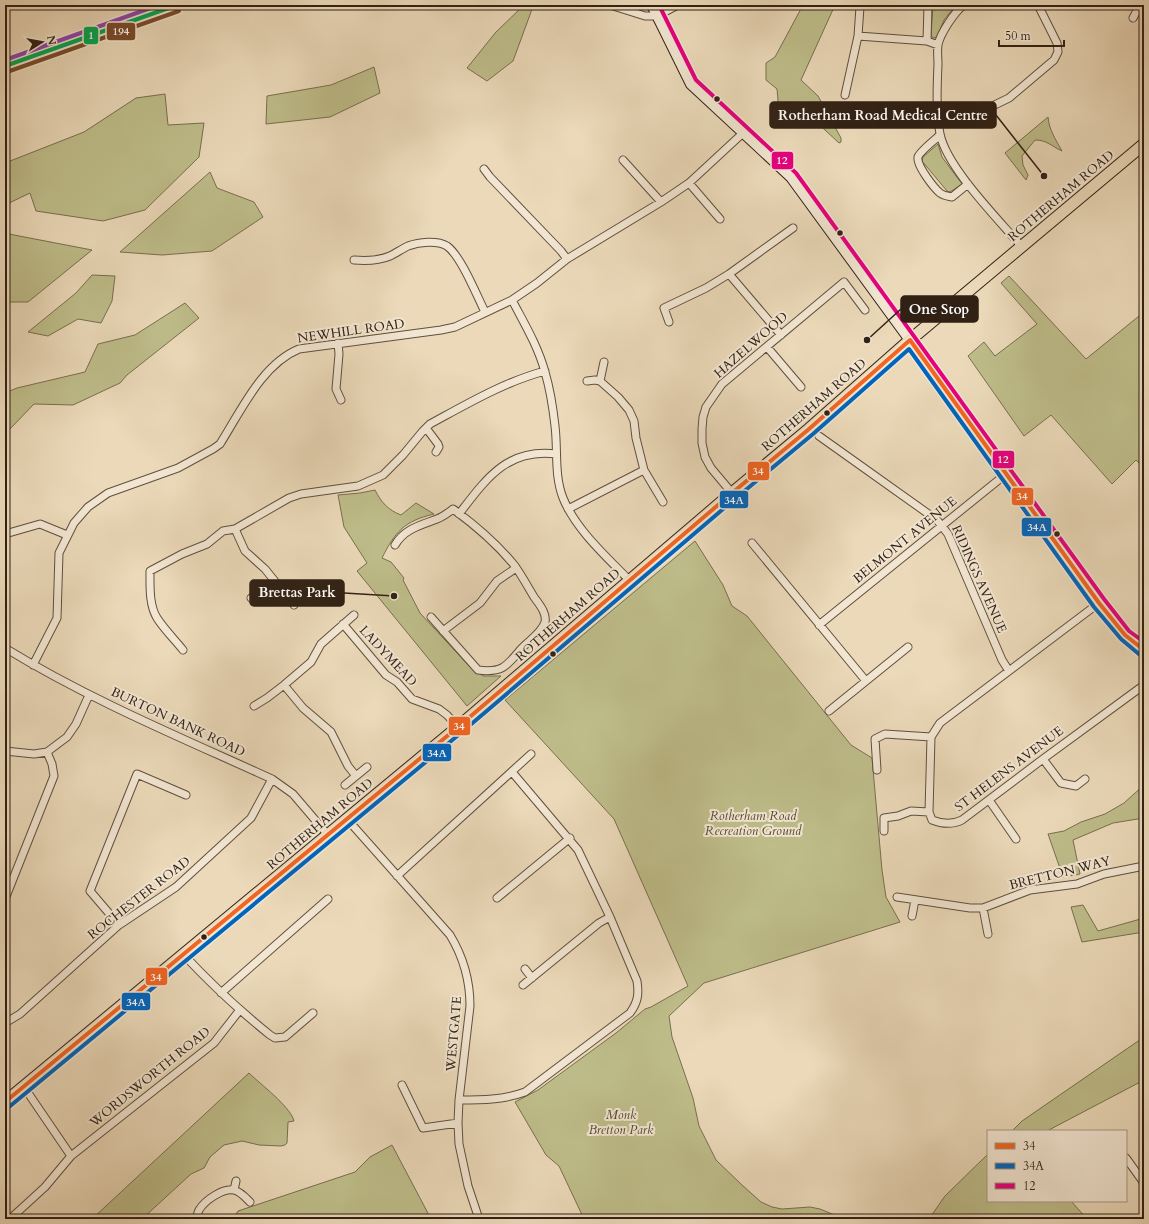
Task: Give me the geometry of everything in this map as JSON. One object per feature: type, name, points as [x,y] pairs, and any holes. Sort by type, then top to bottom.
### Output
[{"type":"main road","points":[[5,66],[177,5]]},
{"type":"main road","points":[[652,5],[691,84],[791,177],[1099,603],[1125,635],[1144,650]]},
{"type":"main road","name":"ROTHERHAM ROAD","points":[[5,1102],[458,727],[809,429],[910,340],[1144,144]]},
{"type":"street","points":[[610,5],[645,16],[657,16],[678,5]]},
{"type":"street","points":[[927,41],[928,5]]},
{"type":"street","points":[[964,5],[960,8],[947,26],[938,45],[937,104],[940,135],[951,161],[968,184],[1022,247]]},
{"type":"street","points":[[939,119],[972,116],[1009,98],[1054,60],[1058,52],[1057,43],[1038,5]]},
{"type":"street","points":[[1133,18],[1140,5]]},
{"type":"street","points":[[845,95],[858,36],[860,7]]},
{"type":"street","points":[[858,36],[927,41],[938,45]]},
{"type":"street","name":"NEWHILL ROAD","points":[[33,665],[58,618],[59,553],[74,522],[88,507],[108,493],[178,468],[214,449],[220,444],[261,378],[286,356],[299,349],[455,327],[512,300],[537,283],[567,259],[661,202],[689,183],[744,134]]},
{"type":"street","points":[[940,135],[919,154],[917,158],[918,165],[938,192],[944,196],[952,197],[968,184]]},
{"type":"street","points":[[623,160],[661,202]]},
{"type":"street","points":[[484,169],[567,259]]},
{"type":"street","points":[[689,183],[720,219]]},
{"type":"street","points":[[669,322],[664,308],[706,288],[729,274],[793,228]]},
{"type":"street","points":[[354,260],[368,262],[388,257],[410,246],[439,242],[448,247],[458,259],[484,312]]},
{"type":"street","points":[[729,274],[781,335]]},
{"type":"street","name":"HAZELWOOD","points":[[732,493],[711,468],[705,457],[702,443],[703,417],[706,407],[722,384],[844,282],[865,310]]},
{"type":"street","points":[[512,300],[534,341],[545,371],[556,428],[558,479],[568,509],[589,538],[630,581]]},
{"type":"street","points":[[338,343],[339,354],[336,388],[341,400]]},
{"type":"street","points":[[767,347],[801,387]]},
{"type":"street","points":[[600,381],[604,362]]},
{"type":"street","points":[[183,650],[156,617],[150,588],[150,571],[182,554],[206,544],[223,531],[235,529],[289,498],[301,494],[358,486],[383,475],[430,424],[489,392],[529,375],[545,371]]},
{"type":"street","points":[[587,381],[600,381],[618,397],[629,410],[634,422],[636,438],[644,470],[663,502]]},
{"type":"street","points":[[426,428],[438,444],[439,447],[436,452]]},
{"type":"street","name":"RIDINGS AVENUE","points":[[819,436],[942,525],[948,534],[1002,660],[1009,671]]},
{"type":"street","points":[[459,514],[484,482],[498,469],[511,461],[529,454],[545,452],[556,454]]},
{"type":"street","points":[[568,509],[644,470]]},
{"type":"street","name":"BELMONT AVENUE","points":[[819,625],[1006,474]]},
{"type":"street","points":[[395,545],[398,539],[404,534],[416,527],[438,519],[453,509],[502,550],[516,568],[544,612],[545,621],[542,628],[504,667],[492,671],[478,670],[431,617]]},
{"type":"street","points":[[5,534],[40,524],[67,535]]},
{"type":"street","points":[[235,529],[245,551],[265,570],[294,605]]},
{"type":"street","points":[[752,543],[866,682]]},
{"type":"street","points":[[443,631],[480,602],[497,581],[516,568]]},
{"type":"street","points":[[251,598],[274,580]]},
{"type":"street","points":[[884,831],[884,818],[898,816],[911,811],[929,812],[931,737],[940,723],[1099,603]]},
{"type":"street","name":"LADYMEAD","points":[[254,706],[284,686],[311,662],[321,644],[354,615]]},
{"type":"street","name":"LADYMEAD","points":[[343,624],[386,675],[397,682],[412,699],[439,709],[458,727]]},
{"type":"street","name":"BURTON BANK ROAD","points":[[5,648],[33,665],[89,694],[272,779],[293,794],[328,835]]},
{"type":"street","points":[[829,711],[908,648]]},
{"type":"street","name":"ST HELENS AVENUE","points":[[929,812],[932,820],[938,823],[954,824],[962,820],[1043,758],[1144,685]]},
{"type":"street","points":[[284,686],[303,708],[331,732],[348,766],[356,776]]},
{"type":"street","points":[[5,751],[34,754],[47,752],[68,737],[76,724],[89,694]]},
{"type":"street","points":[[878,770],[875,739],[885,734],[931,737]]},
{"type":"street","points":[[5,898],[54,776],[52,764],[47,752]]},
{"type":"street","points":[[397,876],[531,754]]},
{"type":"street","points":[[1043,758],[1060,783],[1076,786],[1085,779]]},
{"type":"street","points":[[345,785],[367,767]]},
{"type":"street","points":[[459,1100],[491,1100],[525,1092],[630,1012],[636,1004],[639,992],[637,981],[610,917],[578,850],[570,838],[512,772]]},
{"type":"street","points":[[119,925],[90,891],[137,774],[186,795]]},
{"type":"street","name":"ROCHESTER ROAD","points":[[5,1023],[20,1014],[119,925],[176,887],[251,818],[272,779]]},
{"type":"street","points":[[989,800],[1016,839]]},
{"type":"street","name":"WESTGATE","points":[[347,819],[450,936],[459,950],[466,967],[470,992],[470,1006],[459,1100],[459,1144],[468,1186],[480,1219]]},
{"type":"street","points":[[497,898],[570,838]]},
{"type":"street","name":"BRETTON WAY","points":[[897,897],[970,908],[983,908],[1030,890],[1068,886],[1104,874],[1144,866]]},
{"type":"street","points":[[221,993],[328,899]]},
{"type":"street","points":[[912,916],[915,900]]},
{"type":"street","points":[[983,908],[988,934]]},
{"type":"street","points":[[523,985],[599,922],[610,917]]},
{"type":"street","points":[[184,955],[212,986],[239,1011],[270,1035],[280,1038],[285,1037],[313,1013]]},
{"type":"street","points":[[525,969],[532,978]]},
{"type":"street","name":"WORDSWORTH ROAD","points":[[10,1219],[45,1187],[71,1156],[214,1043],[239,1011]]},
{"type":"street","points":[[402,1085],[423,1128],[458,1123]]},
{"type":"street","points":[[24,1087],[71,1156]]},
{"type":"street","points":[[1127,1159],[1144,1183]]},
{"type":"street","points":[[234,1190],[236,1181]]},
{"type":"street","points":[[196,1219],[200,1210],[214,1196],[228,1190],[234,1190],[243,1195],[250,1202]]},
{"type":"green space","points":[[524,5],[532,5],[531,12],[513,61],[487,81],[467,68],[496,32]]},
{"type":"green space","points":[[803,5],[835,5],[801,80],[818,96],[841,138],[841,142],[839,143],[797,104],[792,104],[786,108],[777,107],[777,89],[766,80],[766,63],[775,57]]},
{"type":"green space","points":[[933,5],[956,5],[944,20],[937,37],[933,38],[931,35]]},
{"type":"green space","points":[[374,67],[380,93],[330,117],[266,124],[267,96],[331,85]]},
{"type":"green space","points":[[165,94],[168,125],[204,123],[199,157],[145,210],[103,221],[36,211],[30,193],[5,205],[5,163],[84,132],[136,98]]},
{"type":"green space","points":[[1048,117],[1051,131],[1062,151],[1046,142],[1035,140],[1022,156],[1023,165],[1028,175],[1026,180],[1005,153]]},
{"type":"green space","points":[[938,144],[942,157],[962,184],[950,192],[947,191],[922,161],[923,157]]},
{"type":"green space","points":[[210,172],[217,188],[254,202],[263,217],[212,251],[162,255],[120,252]]},
{"type":"green space","points":[[5,233],[92,250],[28,302],[5,302]]},
{"type":"green space","points":[[92,275],[115,276],[112,301],[101,323],[78,319],[48,336],[28,332],[76,293]]},
{"type":"green space","points":[[1009,276],[1086,359],[1144,312],[1144,468],[1136,460],[1112,484],[1051,415],[1024,436],[968,356],[984,342],[995,356],[1037,324],[1001,283]]},
{"type":"green space","points":[[185,303],[199,318],[127,375],[120,383],[73,405],[34,404],[9,430],[5,431],[5,393],[17,388],[85,372],[98,344],[135,335]]},
{"type":"green space","points":[[375,490],[385,505],[392,511],[401,515],[416,503],[434,514],[415,520],[396,534],[382,558],[391,562],[404,578],[403,580],[420,613],[470,667],[483,676],[501,676],[467,706],[357,571],[367,563],[344,527],[338,495]]},
{"type":"green space","name":"Rotherham Road Recreation Ground","points":[[695,541],[723,585],[732,606],[747,616],[851,745],[872,758],[882,870],[886,897],[900,922],[704,983],[669,1016],[672,1037],[693,1098],[699,1126],[716,1160],[761,1202],[772,1207],[782,1209],[810,1207],[820,1209],[844,1219],[584,1219],[559,1166],[546,1155],[515,1102],[538,1090],[616,1033],[645,1009],[688,986],[614,819],[505,700]]},
{"type":"green space","points":[[1144,785],[1144,818],[1113,823],[1073,840],[1080,874],[1063,877],[1048,834],[1064,831],[1081,822],[1105,814],[1124,803]]},
{"type":"green space","points":[[1083,905],[1098,931],[1144,918],[1144,932],[1082,942],[1071,907]]},
{"type":"green space","points":[[1144,1037],[1144,1080],[1049,1130],[1013,1130],[1022,1121]]},
{"type":"green space","points":[[249,1073],[281,1102],[294,1121],[288,1122],[287,1143],[285,1145],[259,1145],[242,1141],[224,1145],[210,1157],[204,1168],[191,1174],[142,1219],[92,1219]]},
{"type":"green space","points":[[392,1145],[431,1219],[233,1219],[238,1211],[355,1172],[370,1157]]},
{"type":"green space","points":[[987,1155],[987,1202],[1072,1202],[1087,1219],[929,1219],[945,1196]]},
{"type":"transit line","points":[[5,60],[159,5]]},
{"type":"transit line","name":"1","points":[[5,66],[177,5]]},
{"type":"transit line","name":"12","points":[[659,5],[696,80],[796,173],[1104,599],[1129,631],[1144,642]]},
{"type":"transit line","name":"194","points":[[7,72],[179,11]]},
{"type":"transit line","name":"34","points":[[5,1102],[458,727],[809,429],[910,340],[1099,603],[1125,635],[1144,650]]},
{"type":"transit line","name":"34A","points":[[9,1107],[462,732],[813,434],[909,349],[1094,607],[1121,639],[1140,655]]},
{"type":"place","name":"Rotherham Road Medical Centre","points":[[1044,176]]},
{"type":"place","name":"One Stop","points":[[867,340]]},
{"type":"place","name":"Brettas Park","points":[[394,596]]},
{"type":"park label","name":"Monk Bretton Park","points":[[621,1122]]}]
